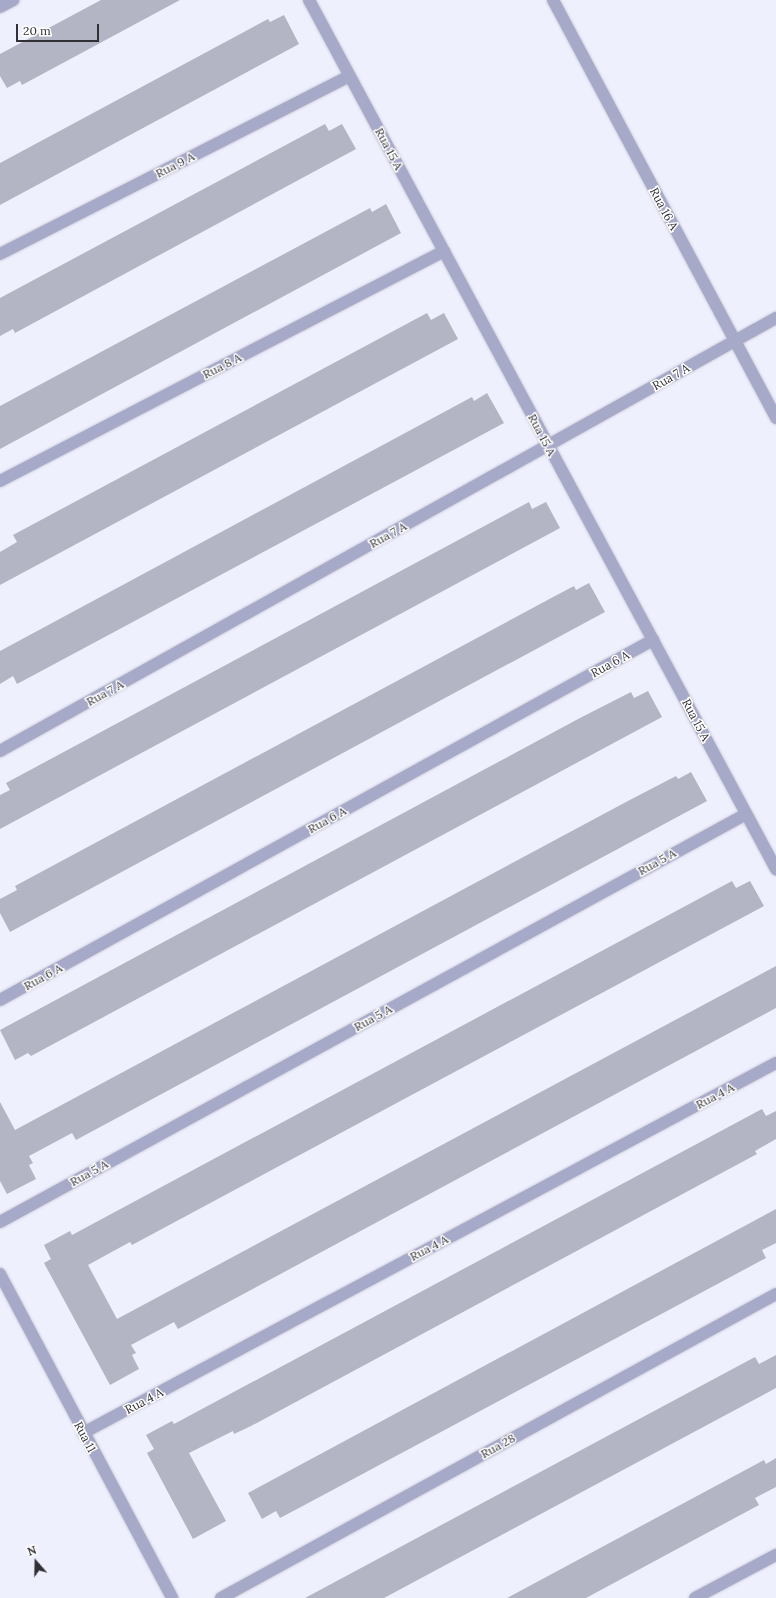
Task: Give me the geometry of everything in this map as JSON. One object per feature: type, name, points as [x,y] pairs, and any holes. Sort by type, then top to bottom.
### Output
[{"type":"street","points":[[0,7],[13,0]]},
{"type":"street","name":"Rua 15 A","points":[[309,0],[776,869]]},
{"type":"street","name":"Rua 16 A","points":[[553,0],[776,418]]},
{"type":"street","name":"Rua 9 A","points":[[0,254],[350,76]]},
{"type":"street","name":"Rua 8 A","points":[[0,482],[444,251]]},
{"type":"street","name":"Rua 7 A","points":[[0,751],[776,318]]},
{"type":"street","name":"Rua 6 A","points":[[0,1000],[653,640]]},
{"type":"street","name":"Rua 5 A","points":[[0,1222],[746,814]]},
{"type":"street","name":"Rua 4 A","points":[[83,1433],[776,1063]]},
{"type":"street","name":"Rua 11","points":[[0,1274],[83,1433],[172,1598]]},
{"type":"street","name":"Rua 28","points":[[221,1598],[776,1294]]},
{"type":"street","points":[[696,1598],[776,1555]]},
{"type":"building","points":[[101,0],[180,0],[22,85],[20,81],[7,88],[0,76],[0,54]]},
{"type":"building","points":[[284,15],[299,44],[0,205],[0,163],[268,19],[270,22]]},
{"type":"building","points":[[325,124],[329,131],[342,124],[356,149],[15,333],[13,329],[0,336],[0,298]]},
{"type":"building","points":[[386,204],[401,233],[0,449],[0,406],[370,208],[372,212]]},
{"type":"building","points":[[427,313],[431,320],[444,313],[458,339],[0,585],[0,552],[17,542],[13,535]]},
{"type":"building","points":[[487,393],[504,423],[17,684],[13,676],[0,684],[0,651],[472,397],[474,401]]},
{"type":"building","points":[[529,502],[532,509],[546,502],[560,528],[0,829],[0,795],[10,790],[6,783]]},
{"type":"building","points":[[589,583],[605,612],[10,932],[0,913],[0,899],[17,890],[15,886],[555,596],[574,586],[576,590]]},
{"type":"building","points":[[648,691],[662,717],[31,1056],[28,1053],[15,1060],[0,1030],[580,718],[631,692],[634,698]]},
{"type":"building","points":[[691,772],[707,801],[76,1140],[72,1133],[29,1156],[33,1163],[29,1165],[36,1179],[7,1194],[0,1181],[0,1102],[15,1130],[626,802],[676,776],[678,779]]},
{"type":"building","points":[[732,881],[736,888],[750,881],[764,906],[132,1245],[130,1242],[88,1265],[117,1319],[776,966],[776,1008],[178,1329],[174,1322],[131,1345],[136,1353],[132,1355],[139,1369],[110,1385],[44,1263],[51,1259],[44,1245],[70,1231],[72,1235]]},
{"type":"building","points":[[762,1109],[766,1116],[776,1111],[776,1139],[755,1151],[757,1154],[251,1426],[234,1434],[233,1431],[189,1453],[226,1521],[193,1539],[147,1453],[154,1449],[146,1435],[172,1421],[174,1424]]},
{"type":"building","points":[[776,1209],[776,1243],[762,1250],[766,1258],[280,1518],[276,1511],[262,1519],[248,1493]]},
{"type":"building","points":[[776,1355],[776,1388],[384,1598],[305,1598],[755,1357],[759,1364]]},
{"type":"building","points":[[776,1458],[776,1487],[755,1498],[759,1505],[586,1598],[507,1598],[764,1460],[766,1464]]}]
